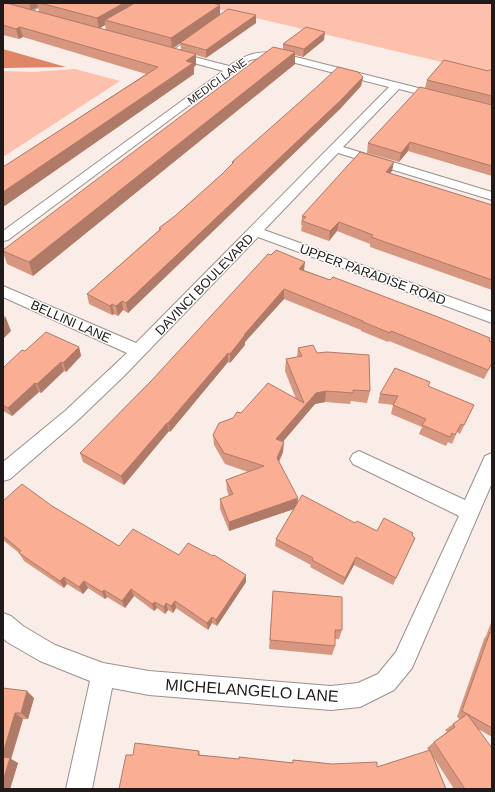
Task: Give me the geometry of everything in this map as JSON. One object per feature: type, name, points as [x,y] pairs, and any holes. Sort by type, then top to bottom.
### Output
[{"type":"street","points":[[26,14],[44,19]]},
{"type":"street","points":[[167,53],[231,70]]},
{"type":"street","name":"MEDICI LANE","points":[[3,237],[247,58],[253,56],[268,54],[448,99]]},
{"type":"street","name":"DAVINCI BOULEVARD","points":[[3,473],[71,416],[138,351],[396,86]]},
{"type":"street","points":[[335,148],[492,196]]},
{"type":"street","name":"UPPER PARADISE ROAD","points":[[255,231],[492,318]]},
{"type":"street","name":"BELLINI LANE","points":[[3,291],[138,351]]},
{"type":"street","points":[[359,459],[470,512]]},
{"type":"street","name":"MICHELANGELO LANE","points":[[3,624],[15,634],[48,653],[103,675],[149,683],[323,698],[360,695],[386,682],[404,660],[492,461]]},
{"type":"street","points":[[78,789],[95,718],[103,675]]},
{"type":"lane","points":[[26,14],[52,3]]},
{"type":"lane","points":[[167,53],[194,38]]},
{"type":"shaded area","points":[[192,3],[492,3],[492,74],[231,12]]},
{"type":"shaded area","points":[[3,49],[66,67],[3,68]]},
{"type":"shaded area","points":[[75,69],[120,81],[3,157],[3,71],[32,72]]},
{"type":"building","points":[[3,3],[196,54],[186,61],[193,63],[3,192],[3,167],[158,67],[20,27],[16,29],[3,25]]},
{"type":"building","points":[[40,3],[124,3],[97,18]]},
{"type":"building","points":[[135,3],[212,3],[220,5],[171,38],[105,20]]},
{"type":"building","points":[[228,9],[256,15],[206,50],[180,43]]},
{"type":"building","points":[[306,27],[325,32],[304,49],[283,44]]},
{"type":"building","points":[[273,47],[295,52],[29,262],[3,251],[3,250]]},
{"type":"building","points":[[444,60],[488,71],[492,70],[492,96],[427,80]]},
{"type":"building","points":[[338,67],[358,72],[363,77],[341,100],[126,303],[122,301],[116,306],[112,304],[110,306],[87,294],[161,229],[159,228],[175,216],[221,175],[234,162],[232,162]]},
{"type":"building","points":[[420,87],[492,105],[492,166],[410,142],[401,153],[368,143]]},
{"type":"building","points":[[360,152],[394,162],[386,172],[492,205],[492,280],[371,237],[373,235],[339,222],[330,231],[302,221],[306,217],[302,216]]},
{"type":"building","points":[[276,250],[305,262],[299,269],[330,280],[333,277],[490,338],[489,341],[492,342],[492,363],[488,370],[391,331],[390,333],[284,289],[244,335],[230,354],[228,353],[121,476],[80,453],[152,380],[268,254],[271,255]]},
{"type":"building","points":[[46,332],[79,347],[63,363],[61,362],[37,384],[35,383],[8,408],[3,405],[3,368],[22,350],[25,351]]},
{"type":"building","points":[[313,345],[317,353],[327,352],[369,355],[370,391],[353,390],[353,393],[326,391],[316,393],[276,439],[284,442],[277,458],[298,498],[229,522],[220,499],[233,494],[226,480],[264,466],[224,453],[213,435],[219,423],[233,418],[237,412],[241,413],[268,383],[304,403],[286,359],[302,356],[298,348]]},
{"type":"building","points":[[395,368],[430,382],[428,386],[474,405],[464,425],[461,424],[455,435],[452,433],[450,437],[422,425],[426,419],[393,405],[398,396],[380,394]]},
{"type":"building","points":[[22,484],[52,506],[119,546],[133,529],[179,555],[188,543],[213,556],[214,555],[246,575],[216,620],[212,617],[207,623],[175,601],[171,606],[166,603],[164,607],[155,602],[152,604],[131,589],[122,601],[104,590],[102,592],[84,581],[79,587],[64,577],[60,581],[19,553],[21,551],[3,536],[3,501]]},
{"type":"building","points":[[302,495],[355,523],[357,521],[377,531],[384,518],[413,533],[412,535],[415,538],[396,578],[356,557],[345,578],[312,560],[313,558],[276,539]]},
{"type":"building","points":[[273,591],[342,597],[342,630],[335,630],[335,646],[270,640]]},
{"type":"building","points":[[492,631],[492,728],[462,711],[490,632],[491,633]]},
{"type":"building","points":[[3,688],[27,691],[21,713],[15,713],[3,753]]},
{"type":"building","points":[[467,714],[492,748],[492,789],[465,789],[434,742],[455,727],[453,724]]},
{"type":"building","points":[[135,743],[199,751],[198,755],[239,759],[239,757],[293,763],[293,760],[332,764],[377,762],[377,767],[430,750],[446,789],[119,789],[126,755],[133,755]]},
{"type":"building","points":[[3,757],[10,758],[3,781]]}]
